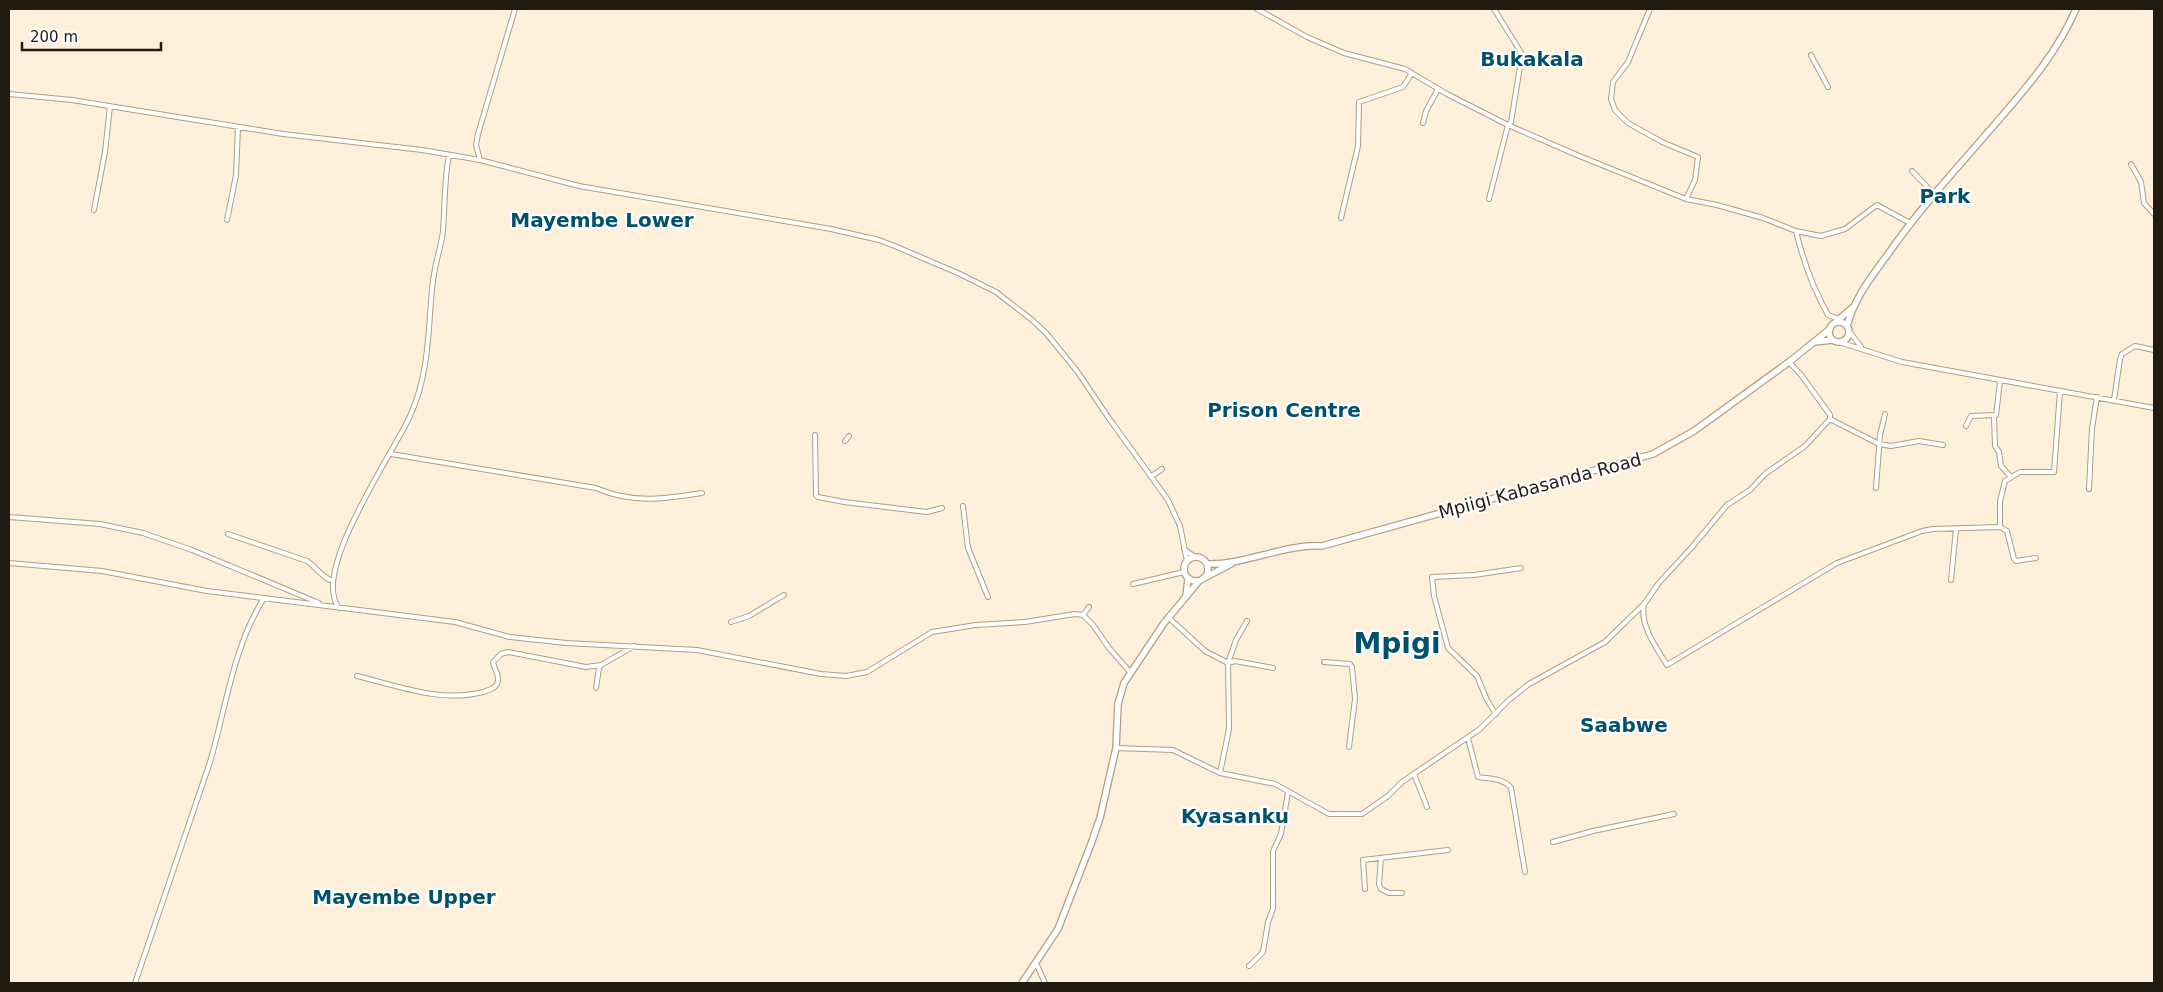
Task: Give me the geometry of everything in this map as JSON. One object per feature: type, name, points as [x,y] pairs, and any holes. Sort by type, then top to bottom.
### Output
[{"type":"main road","points":[[1833,340],[1830,335],[1830,329],[1852,308],[1910,223],[2029,85],[2050,56],[2076,9]]},
{"type":"main road","points":[[1812,342],[1833,340],[1842,342],[1847,339],[1852,308]]},
{"type":"main road","points":[[1838,320],[1848,328]]},
{"type":"main road","name":"Mpiigi Kabasanda Road","points":[[1206,564],[1238,560],[1305,545],[1322,546],[1653,454],[1694,430],[1789,362],[1830,329]]},
{"type":"main road","points":[[1186,596],[1188,579],[1184,572],[1186,561],[1195,557],[1202,559],[1206,564],[1207,573],[1202,580],[1188,579]]},
{"type":"main road","name":"Mpiigi Kabasanda Road","points":[[1022,983],[1058,929],[1100,818],[1116,748],[1118,704],[1124,683],[1168,617],[1186,596],[1202,580],[1238,560]]},
{"type":"street","points":[[480,160],[476,145],[478,134],[515,9]]},
{"type":"street","points":[[1257,9],[1307,37],[1344,53],[1405,69],[1438,89],[1508,125],[1686,199],[1717,205],[1763,218],[1796,231],[1821,236],[1845,229],[1877,206],[1910,223]]},
{"type":"street","points":[[1489,199],[1508,125],[1511,122],[1522,54],[1494,9]]},
{"type":"street","points":[[1650,9],[1628,62],[1613,82],[1611,99],[1615,110],[1628,123],[1662,142],[1698,157],[1695,180],[1686,199]]},
{"type":"street","points":[[1811,55],[1828,87]]},
{"type":"street","points":[[1341,218],[1358,146],[1359,102],[1403,87],[1412,73]]},
{"type":"street","points":[[1423,123],[1426,111],[1438,89]]},
{"type":"street","points":[[9,94],[110,106],[238,128],[405,148],[480,160],[579,186],[862,236],[897,247],[996,292],[1046,333],[1077,371],[1168,500],[1180,526],[1186,561]]},
{"type":"street","points":[[94,210],[105,152],[110,106]]},
{"type":"street","points":[[227,220],[236,175],[238,128]]},
{"type":"street","points":[[339,608],[331,591],[344,539],[411,416],[426,368],[434,274],[440,255],[443,200],[449,155]]},
{"type":"street","points":[[2131,164],[2141,182],[2144,203],[2154,214]]},
{"type":"street","points":[[1912,171],[1934,194]]},
{"type":"street","points":[[1796,231],[1801,253],[1815,292],[1828,315],[1838,320]]},
{"type":"street","points":[[1848,328],[1861,348]]},
{"type":"street","points":[[1842,342],[1902,362],[2154,408]]},
{"type":"street","points":[[2114,400],[2122,354],[2135,346],[2154,350]]},
{"type":"street","points":[[1789,362],[1828,411],[1830,419],[1880,444],[1891,446],[1919,441],[1943,445]]},
{"type":"street","points":[[2000,381],[1994,417],[1995,446],[2000,452],[2001,466],[2010,476]]},
{"type":"street","points":[[2000,527],[2001,494],[2004,481],[2020,472],[2054,472],[2060,391]]},
{"type":"street","points":[[2089,489],[2092,428],[2097,397]]},
{"type":"street","points":[[1876,488],[1885,414]]},
{"type":"street","points":[[1966,426],[1971,416],[1994,417]]},
{"type":"street","points":[[1116,748],[1170,749],[1220,773],[1269,782],[1328,814],[1362,814],[1414,774],[1485,726],[1509,700],[1529,684],[1605,642],[1645,603],[1658,584],[1727,505],[1750,490],[1765,474],[1805,446],[1830,419]]},
{"type":"street","points":[[815,435],[816,495],[818,497],[927,512],[942,508]]},
{"type":"street","points":[[845,441],[849,436]]},
{"type":"street","points":[[391,454],[596,488],[610,495],[655,500],[702,493]]},
{"type":"street","points":[[1152,476],[1162,469]]},
{"type":"street","points":[[964,506],[968,548],[988,597]]},
{"type":"street","points":[[9,516],[100,524],[143,533],[192,550],[322,605]]},
{"type":"street","points":[[1645,603],[1643,613],[1645,625],[1667,666],[1837,563],[1913,533],[1933,529],[2000,527],[2007,531],[2016,561],[2036,558]]},
{"type":"street","points":[[1951,580],[1956,529]]},
{"type":"street","points":[[228,534],[306,561],[332,581]]},
{"type":"street","points":[[1184,549],[1195,557]]},
{"type":"street","points":[[9,563],[102,571],[208,591],[455,622],[510,637],[566,643],[697,650],[821,674],[846,676],[867,672],[932,632],[976,625],[1025,622],[1067,614],[1082,615],[1130,672]]},
{"type":"street","points":[[1496,714],[1487,700],[1478,676],[1448,648],[1434,596],[1432,577],[1474,575],[1521,568]]},
{"type":"street","points":[[1133,584],[1184,572]]},
{"type":"street","points":[[731,622],[749,616],[784,595]]},
{"type":"street","points":[[135,983],[210,762],[220,729],[226,696],[254,614],[264,598]]},
{"type":"street","points":[[1082,615],[1089,607]]},
{"type":"street","points":[[1168,617],[1205,651],[1228,662],[1235,661],[1273,668]]},
{"type":"street","points":[[1220,773],[1229,729],[1228,662],[1236,640],[1246,621]]},
{"type":"street","points":[[357,676],[432,694],[446,696],[470,695],[496,686],[498,680],[493,662],[501,654],[508,652],[586,667],[601,665],[634,646]]},
{"type":"street","points":[[1324,662],[1350,664],[1352,667],[1355,699],[1349,747]]},
{"type":"street","points":[[596,688],[601,665]]},
{"type":"street","points":[[1468,738],[1478,777],[1502,781],[1511,788],[1525,872]]},
{"type":"street","points":[[1414,774],[1427,806]]},
{"type":"street","points":[[1249,966],[1263,952],[1268,922],[1273,909],[1273,851],[1281,834],[1288,792]]},
{"type":"street","points":[[1553,842],[1593,831],[1674,814]]},
{"type":"street","points":[[1365,889],[1363,860],[1448,850]]},
{"type":"street","points":[[1381,858],[1379,884],[1381,889],[1389,893],[1402,893]]},
{"type":"street","points":[[1036,963],[1045,983]]},
{"type":"district","name":"Bukakala","points":[[1532,59]]},
{"type":"district","name":"Park","points":[[1945,196]]},
{"type":"district","name":"Mayembe Lower","points":[[602,220]]},
{"type":"district","name":"Prison Centre","points":[[1284,410]]},
{"type":"district","name":"Mpigi","points":[[1397,643]]},
{"type":"district","name":"Saabwe","points":[[1624,725]]},
{"type":"district","name":"Kyasanku","points":[[1235,816]]},
{"type":"district","name":"Mayembe Upper","points":[[404,897]]}]
